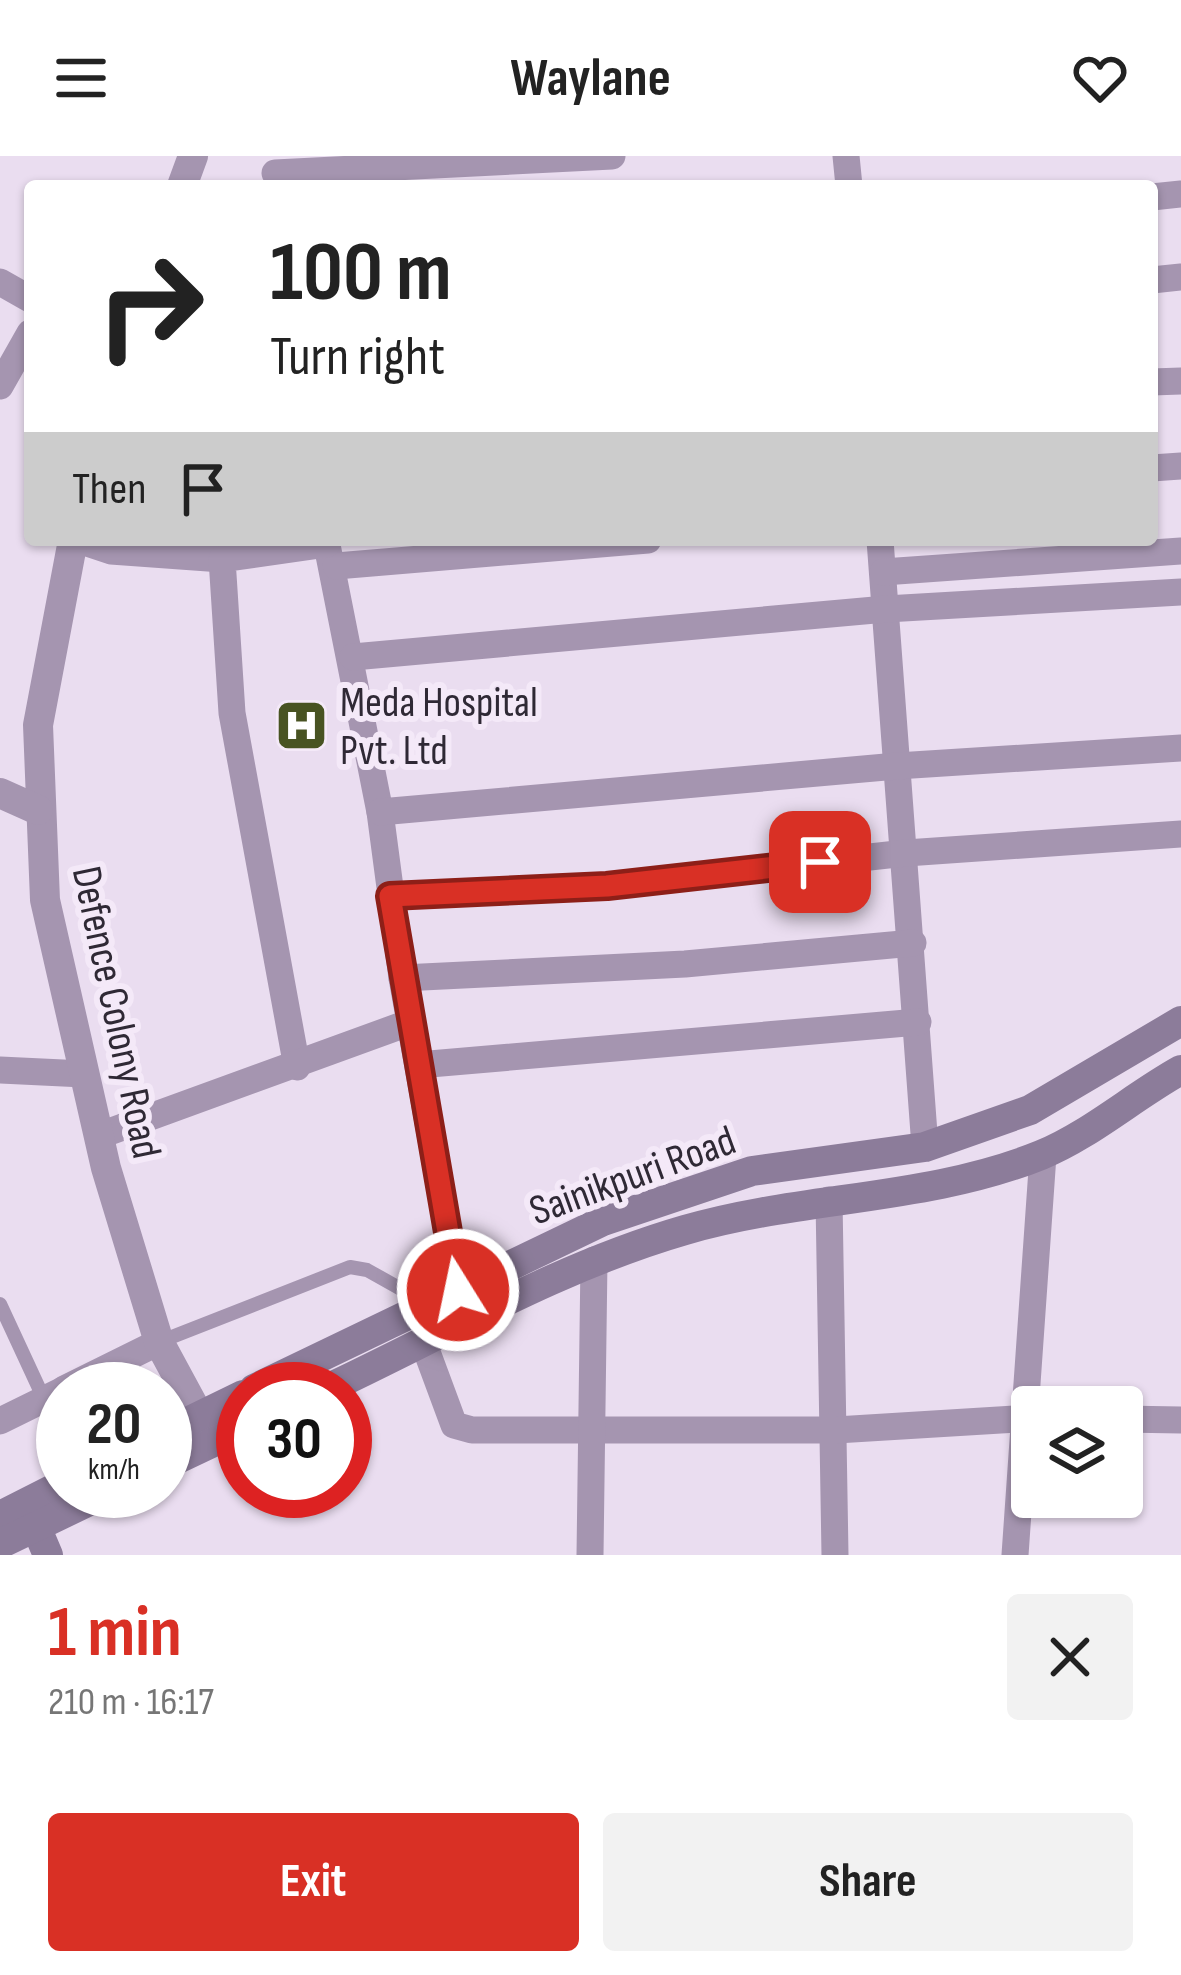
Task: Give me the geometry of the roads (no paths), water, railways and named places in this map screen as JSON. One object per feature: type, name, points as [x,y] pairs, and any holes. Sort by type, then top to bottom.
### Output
[{"type":"main road","name":"Sainikpuri Road","points":[[310,1362],[603,1221],[702,1186],[752,1171],[926,1147],[1030,1110],[1181,1021]]},
{"type":"main road","points":[[1147,1041],[1175,1073]]},
{"type":"main road","name":"Sainikpuri Road","points":[[372,1368],[594,1260],[686,1229],[829,1200],[930,1188],[1043,1155],[1175,1073]]},
{"type":"main road","points":[[192,1420],[216,1408]]},
{"type":"main road","points":[[17,1532],[49,1518]]},
{"type":"street","points":[[275,172],[612,156]]},
{"type":"street","points":[[0,386],[24,344]]},
{"type":"street","name":"Defence Colony Road","points":[[74,546],[38,725],[45,900],[98,1136],[158,1342],[199,1416]]},
{"type":"street","points":[[95,546],[223,559],[330,550],[488,546]]},
{"type":"street","points":[[881,546],[926,1147]]},
{"type":"street","points":[[330,550],[380,812],[403,978],[458,1290]]},
{"type":"street","points":[[883,572],[1181,551]]},
{"type":"street","points":[[223,559],[232,713],[297,1067]]},
{"type":"street","points":[[352,657],[886,609],[1181,592]]},
{"type":"street","points":[[380,812],[897,766],[1181,748]]},
{"type":"street","points":[[0,794],[38,810]]},
{"type":"street","points":[[390,896],[607,886],[906,853],[1181,834]]},
{"type":"street","points":[[403,978],[685,964],[913,943]]},
{"type":"street","points":[[98,1136],[411,1022]]},
{"type":"street","points":[[418,1065],[918,1022]]},
{"type":"street","points":[[0,1070],[84,1074]]},
{"type":"street","points":[[1030,1386],[1043,1155]]},
{"type":"street","points":[[829,1200],[836,1555]]},
{"type":"street","points":[[590,1555],[594,1260]]},
{"type":"street","points":[[118,1362],[158,1342]]},
{"type":"street","points":[[424,1344],[454,1424],[496,1432],[836,1430],[1011,1419]]},
{"type":"street","points":[[0,1421],[36,1403]]},
{"type":"street","points":[[1143,1419],[1181,1420]]},
{"type":"street","points":[[1015,1555],[1019,1518]]},
{"type":"lane","points":[[158,1342],[350,1267],[367,1270],[428,1305]]},
{"type":"lane","points":[[0,1304],[37,1362]]},
{"type":"place","name":"Meda Hospital Pvt. Ltd","points":[[301,725]]}]
